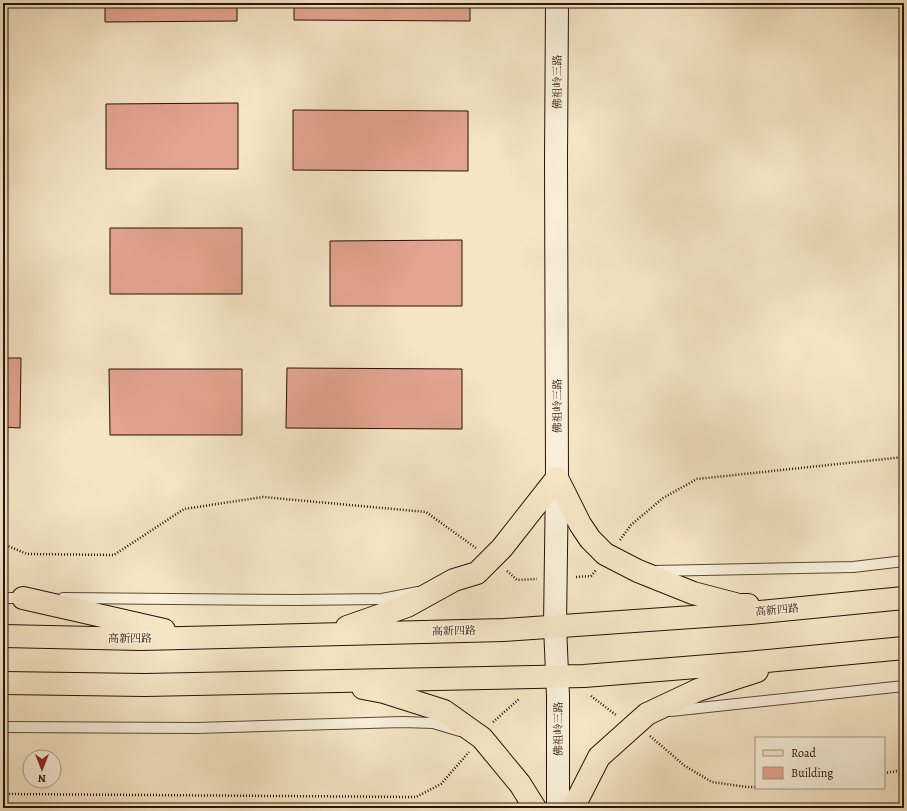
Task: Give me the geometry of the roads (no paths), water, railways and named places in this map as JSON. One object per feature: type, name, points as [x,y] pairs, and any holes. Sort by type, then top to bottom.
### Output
[{"type":"main road","name":"佛祖岭三路","points":[[557,3],[557,478],[555,626],[558,808]]},
{"type":"main road","points":[[320,634],[363,622],[407,606],[454,580],[477,573],[502,548],[557,478],[580,524],[590,539],[607,556],[638,572],[693,593],[739,605],[824,606]]},
{"type":"main road","points":[[13,598],[198,638]]},
{"type":"main road","name":"高新四路","points":[[3,636],[141,639],[504,630],[742,613],[904,598]]},
{"type":"main road","points":[[3,683],[145,685],[584,676],[904,648]]},
{"type":"main road","points":[[573,808],[599,757],[639,721],[698,690],[748,673],[809,657]]},
{"type":"main road","points":[[316,681],[384,692],[444,711],[482,738],[520,784],[535,808]]},
{"type":"lane","points":[[638,572],[853,567],[904,561]]},
{"type":"lane","points":[[13,598],[296,600],[382,599],[418,592],[454,580]]},
{"type":"lane","points":[[639,721],[688,708],[904,686]]},
{"type":"lane","points":[[3,727],[196,728],[403,722],[433,723],[482,738]]}]
